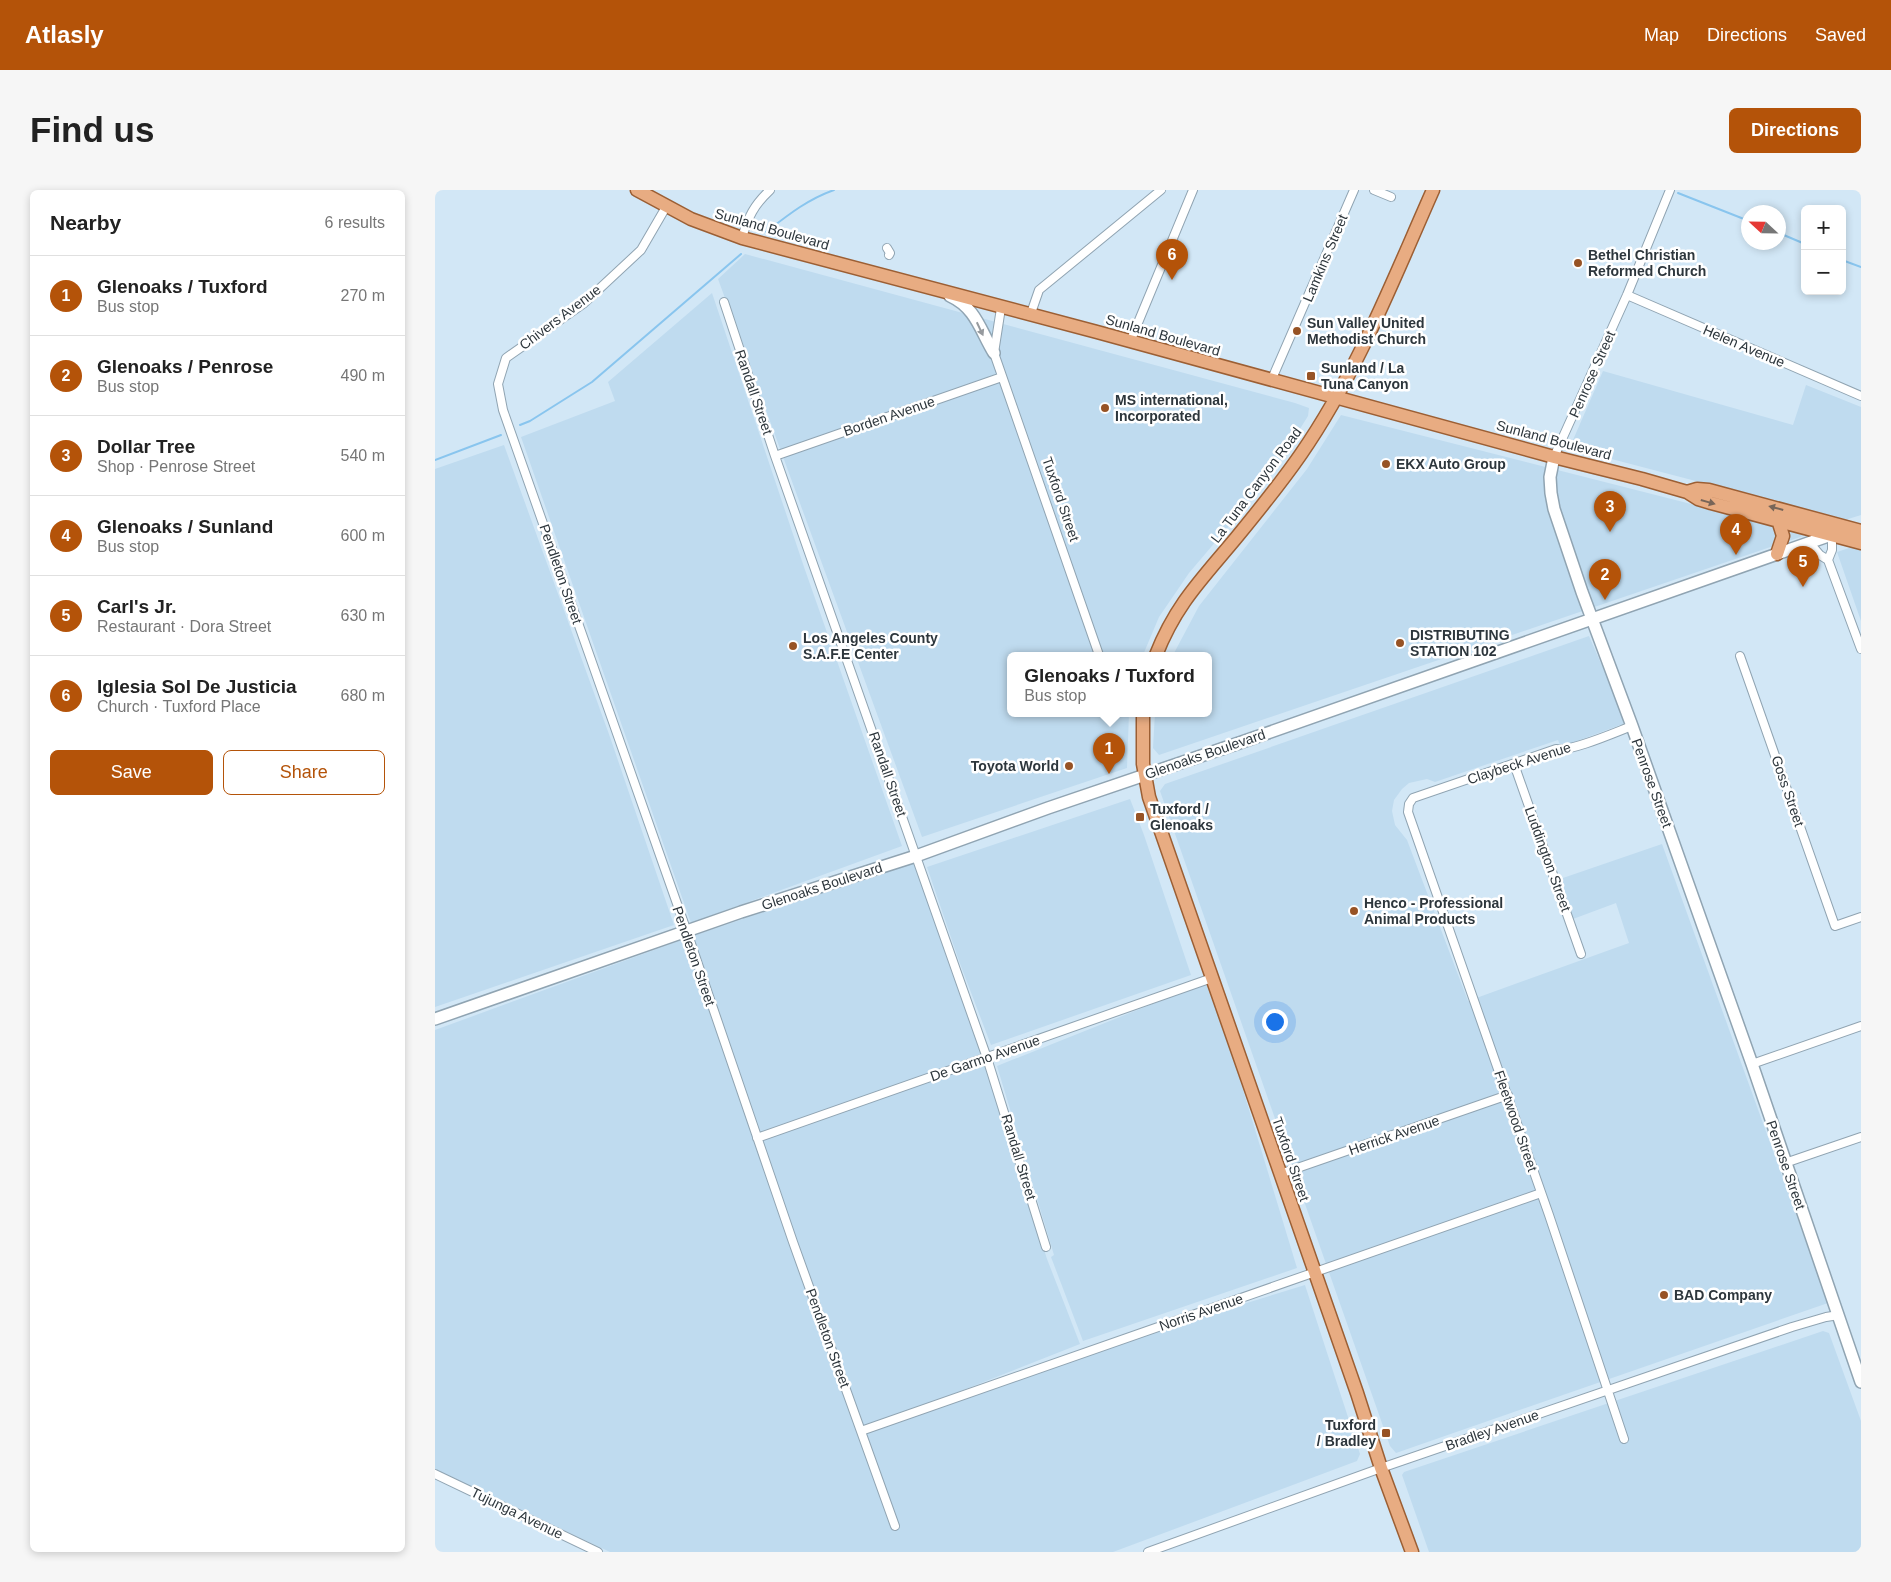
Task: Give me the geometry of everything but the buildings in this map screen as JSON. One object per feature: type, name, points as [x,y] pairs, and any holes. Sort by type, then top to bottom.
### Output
[{"type":"main road","name":"Sunland Boulevard","points":[[637,190],[666,207],[706,226],[742,238],[1492,439],[1687,492],[1698,499],[1861,542]]},
{"type":"main road","name":"La Tuna Canyon Road","points":[[1157,652],[1165,632],[1182,602],[1289,470],[1303,451],[1335,398],[1371,331],[1433,190]]},
{"type":"main road","name":"Tuxford Street","points":[[935,290],[962,302],[972,311],[984,338],[994,353]]},
{"type":"main road","name":"Penrose Street","points":[[1553,457],[1550,476],[1554,509],[1752,1064],[1861,1382]]},
{"type":"main road","name":"Sunland Boulevard","points":[[1687,492],[1697,489],[1709,490],[1858,529]]},
{"type":"main road","points":[[1777,554],[1783,536],[1779,520]]},
{"type":"main road","name":"Glenoaks Boulevard","points":[[435,1019],[687,932],[916,856],[1048,808],[1145,776],[1832,534],[1858,529]]},
{"type":"main road","points":[[1143,717],[1142,759],[1145,776]]},
{"type":"main road","name":"Tuxford Street","points":[[1145,776],[1149,797],[1363,1411],[1381,1468],[1412,1552]]},
{"type":"street","points":[[742,238],[748,218],[759,200],[770,190]]},
{"type":"street","points":[[1030,316],[1039,290],[1161,190]]},
{"type":"street","points":[[1130,342],[1193,190]]},
{"type":"street","name":"Lamkins Street","points":[[1271,381],[1354,190]]},
{"type":"street","points":[[1374,190],[1391,197]]},
{"type":"street","name":"Penrose Street","points":[[1553,457],[1627,295],[1670,190]]},
{"type":"street","name":"Chivers Avenue","points":[[498,384],[506,358],[583,304],[641,250],[666,207]]},
{"type":"street","name":"Helen Avenue","points":[[1627,295],[1861,396]]},
{"type":"street","name":"Randall Street","points":[[724,302],[775,456],[987,1058],[1046,1248]]},
{"type":"street","name":"Tuxford Street","points":[[1001,308],[994,353],[1098,652]]},
{"type":"street","name":"Borden Avenue","points":[[775,456],[1002,377]]},
{"type":"street","name":"Pendleton Street","points":[[498,384],[503,410],[687,932],[757,1138],[895,1526]]},
{"type":"street","points":[[1828,560],[1832,550],[1832,534]]},
{"type":"street","points":[[1809,542],[1820,555],[1828,560],[1861,649]]},
{"type":"street","name":"Goss Street","points":[[1740,656],[1835,926],[1861,917]]},
{"type":"street","name":"Claybeck Avenue","points":[[1409,804],[1413,798],[1556,749],[1561,750],[1572,747],[1632,726]]},
{"type":"street","name":"Luddington Street","points":[[1514,764],[1581,954]]},
{"type":"street","name":"Fleetwood Street","points":[[1409,804],[1408,812],[1411,821],[1508,1096],[1624,1439]]},
{"type":"street","name":"De Garmo Avenue","points":[[757,1138],[1212,978]]},
{"type":"street","points":[[1752,1064],[1861,1026]]},
{"type":"street","name":"Herrick Avenue","points":[[1280,1174],[1508,1096]]},
{"type":"street","points":[[1785,1163],[1861,1136]]},
{"type":"street","name":"Norris Avenue","points":[[861,1431],[1541,1193]]},
{"type":"street","name":"Bradley Avenue","points":[[1148,1552],[1381,1468],[1791,1327],[1839,1315]]},
{"type":"street","name":"Tujunga Avenue","points":[[435,1474],[598,1552]]},
{"type":"shaded area","points":[[745,254],[1309,408],[1308,416],[1268,480],[1189,573],[1159,617],[1144,652],[1007,652],[1007,717],[1129,717],[1127,768],[922,837],[718,279]]},
{"type":"shaded area","points":[[712,293],[804,567],[902,846],[691,923],[521,437],[615,401],[608,382]]},
{"type":"shaded area","points":[[1603,371],[1793,425],[1806,385],[1861,407],[1861,515],[1845,520],[1577,450],[1573,440]]},
{"type":"shaded area","points":[[1341,415],[1809,534],[1159,755],[1153,748],[1155,717],[1212,717],[1212,652],[1175,652],[1199,606],[1307,469]]},
{"type":"shaded area","points":[[504,445],[610,737],[674,925],[435,1007],[435,469]]},
{"type":"shaded area","points":[[1861,544],[1861,621],[1837,552]]},
{"type":"shaded area","points":[[1589,636],[1624,716],[1623,724],[1561,747],[1558,740],[1435,782],[1427,779],[1409,783],[1394,800],[1392,811],[1395,825],[1407,840],[1468,1001],[1629,943],[1616,903],[1573,919],[1560,879],[1662,844],[1828,1303],[1396,1453],[1390,1446],[1160,791],[1165,784]]},
{"type":"shaded area","points":[[1130,799],[1191,975],[991,1045],[959,961],[927,867]]},
{"type":"shaded area","points":[[915,860],[948,962],[982,1054],[759,1135],[690,937]]},
{"type":"shaded area","points":[[687,938],[859,1433],[1090,1351],[1305,1285],[1360,1454],[1357,1461],[1113,1552],[610,1552],[435,1469],[435,1030]]},
{"type":"shaded area","points":[[1210,981],[1297,1268],[1083,1341],[1051,1257],[1054,1255],[997,1066]]},
{"type":"shaded area","points":[[985,1062],[1047,1259],[1080,1344],[862,1430],[759,1140]]},
{"type":"shaded area","points":[[1823,1331],[1829,1333],[1861,1421],[1861,1547],[1856,1552],[1429,1552],[1402,1475],[1404,1472]]},
{"type":"waterway","points":[[766,232],[807,203],[834,190]]},
{"type":"waterway","points":[[1678,193],[1741,218]]},
{"type":"waterway","points":[[1786,236],[1801,242]]},
{"type":"waterway","points":[[520,425],[530,421],[592,382],[741,254]]},
{"type":"waterway","points":[[1846,261],[1861,267]]},
{"type":"waterway","points":[[435,460],[501,435]]},
{"type":"place","name":"Bethel Christian Reformed Church","points":[[1578,263]]},
{"type":"place","name":"Iglesia Sol De Justicia","points":[[1172,280]]},
{"type":"place","name":"Sun Valley United Methodist Church","points":[[1297,331]]},
{"type":"place","name":"Sunland / La Tuna Canyon","points":[[1311,376]]},
{"type":"place","name":"MS international, Incorporated","points":[[1105,408]]},
{"type":"place","name":"EKX Auto Group","points":[[1386,464]]},
{"type":"place","name":"Dollar Tree","points":[[1610,532]]},
{"type":"place","name":"Glenoaks / Sunland","points":[[1736,555]]},
{"type":"place","name":"Carl's Jr.","points":[[1803,587]]},
{"type":"place","name":"Glenoaks / Penrose","points":[[1605,600]]},
{"type":"place","name":"DISTRIBUTING STATION 102","points":[[1400,643]]},
{"type":"place","name":"Los Angeles County S.A.F.E Center","points":[[793,646]]},
{"type":"place","name":"Toyota World","points":[[1069,766]]},
{"type":"place","name":"Glenoaks / Tuxford","points":[[1109,774]]},
{"type":"place","name":"Tuxford / Glenoaks","points":[[1140,817]]},
{"type":"place","name":"Henco - Professional Animal Products","points":[[1354,911]]},
{"type":"place","name":"BAD Company","points":[[1664,1295]]},
{"type":"place","name":"Tuxford / Bradley","points":[[1386,1433]]}]
